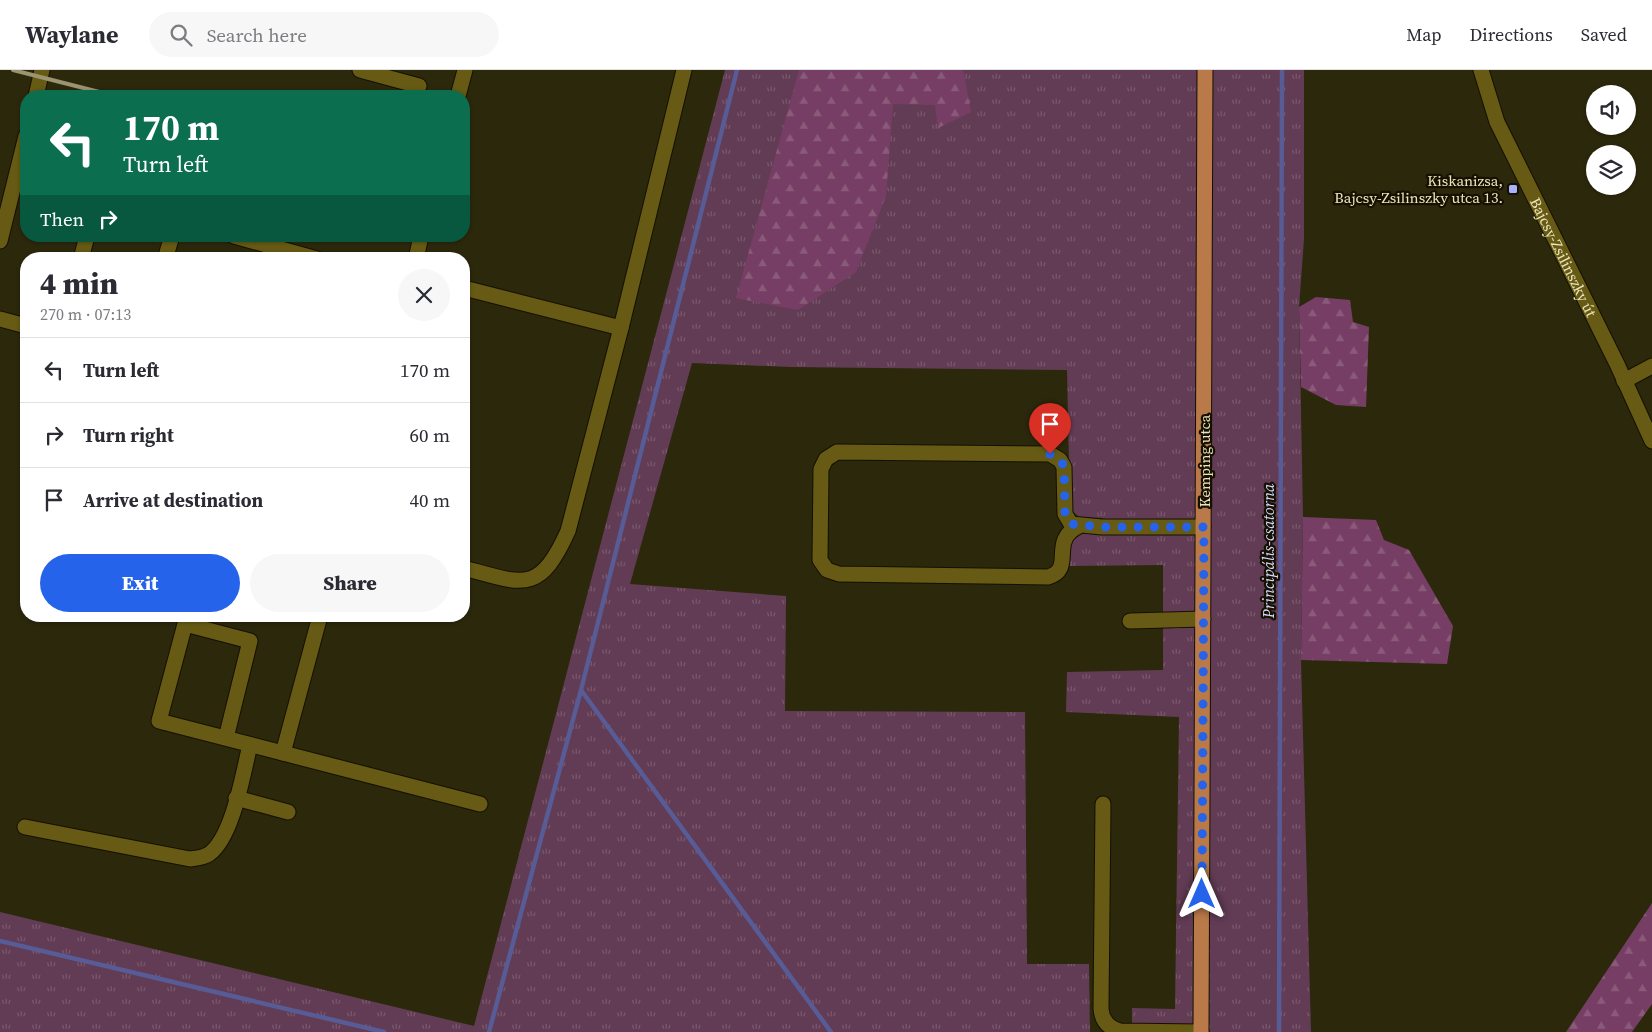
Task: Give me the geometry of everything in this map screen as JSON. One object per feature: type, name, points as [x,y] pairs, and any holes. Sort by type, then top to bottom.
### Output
[{"type":"main road","name":"Kemping utca","points":[[1202,1032],[1205,70]]},
{"type":"street","points":[[37,90],[42,70]]},
{"type":"street","points":[[360,70],[419,86]]},
{"type":"street","points":[[460,90],[465,70]]},
{"type":"street","points":[[470,570],[511,581],[531,579],[546,571],[568,531],[621,328],[684,70]]},
{"type":"street","name":"Bajcsy-Zsilinszky út","points":[[1481,70],[1498,122],[1652,441]]},
{"type":"street","points":[[0,241],[20,160]]},
{"type":"street","points":[[256,242],[292,252]]},
{"type":"street","points":[[470,290],[621,328]]},
{"type":"street","points":[[0,318],[20,324]]},
{"type":"street","points":[[1624,381],[1652,366]]},
{"type":"street","points":[[1078,526],[1066,534],[1063,542],[1061,566],[1055,574],[1048,577],[839,574],[827,570],[820,560],[821,468],[826,459],[837,452],[1050,454],[1060,460],[1064,466],[1066,518],[1071,524],[1078,526],[1204,527]]},
{"type":"street","points":[[1130,621],[1203,619]]},
{"type":"street","points":[[283,753],[318,622]]},
{"type":"street","points":[[226,738],[250,641],[185,624],[159,721],[480,804]]},
{"type":"street","points":[[25,827],[190,859],[201,858],[212,851],[220,841],[236,798],[250,745]]},
{"type":"street","points":[[236,798],[288,812]]},
{"type":"street","points":[[1103,804],[1101,1009],[1104,1020],[1110,1027],[1120,1031],[1202,1032]]},
{"type":"green space","points":[[725,70],[1304,70],[1304,239],[1299,307],[1303,517],[1301,660],[1311,1032],[1132,1032],[1132,1008],[1175,1009],[1179,717],[1066,712],[1067,672],[1163,670],[1163,565],[1069,566],[1069,544],[1079,534],[1102,534],[1103,518],[1079,517],[1070,508],[1067,370],[791,367],[692,363],[630,584],[786,596],[785,711],[1025,712],[1027,964],[1089,964],[1090,1032],[0,1032],[0,912],[474,1026]]},
{"type":"green space","points":[[799,70],[963,70],[971,112],[938,128],[935,105],[893,104],[886,196],[856,272],[798,310],[736,298]]},
{"type":"green space","points":[[1316,297],[1350,300],[1353,322],[1369,327],[1366,407],[1336,405],[1301,387],[1299,307]]},
{"type":"green space","points":[[1303,517],[1376,520],[1384,540],[1409,550],[1453,626],[1447,664],[1301,660]]},
{"type":"green space","points":[[1652,903],[1652,1004],[1632,1032],[1566,1032]]},
{"type":"waterway","points":[[489,1032],[581,690],[737,70]]},
{"type":"waterway","name":"Principális-csatorna","points":[[1279,1032],[1282,70]]},
{"type":"waterway","points":[[581,690],[831,1032]]},
{"type":"waterway","points":[[0,941],[384,1032]]},
{"type":"railway","points":[[13,70],[91,90]]},
{"type":"place","name":"Kiskanizsa, Bajcsy-Zsilinszky utca 13.","points":[[1513,189]]},
{"type":"route","points":[[1050,454],[1057,457],[1064,466],[1065,514],[1071,524],[1102,527],[1204,527],[1202,894]]}]
